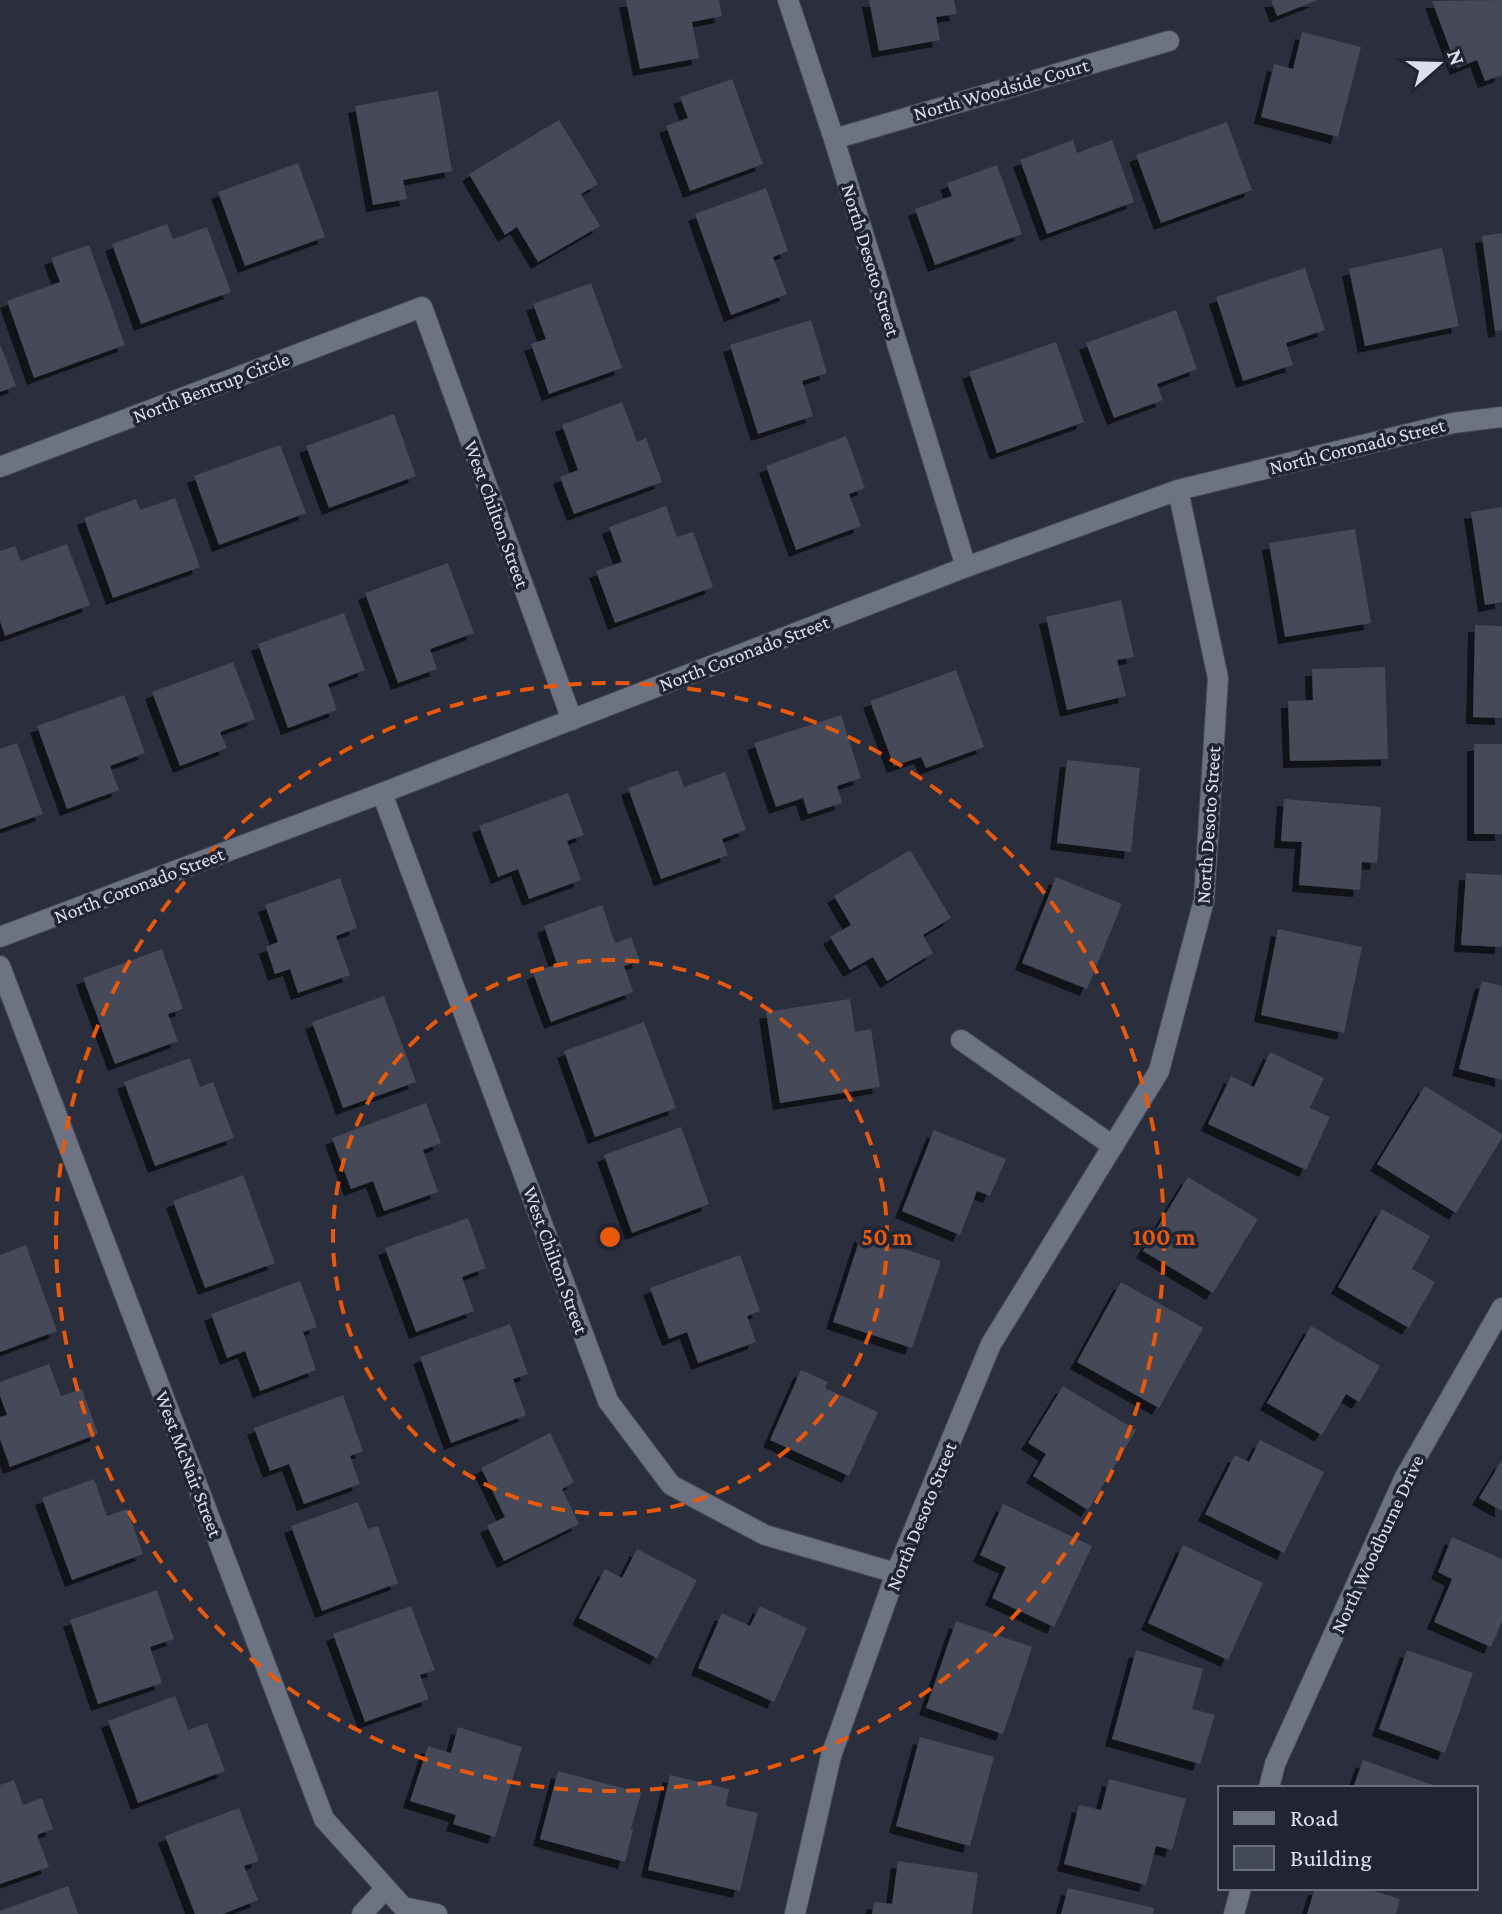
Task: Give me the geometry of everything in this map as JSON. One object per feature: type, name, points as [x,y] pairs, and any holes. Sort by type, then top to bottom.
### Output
[{"type":"street","name":"North Desoto Street","points":[[788,0],[966,567]]},
{"type":"street","name":"North Woodside Court","points":[[834,139],[1169,41]]},
{"type":"street","name":"North Bentrup Circle","points":[[0,467],[422,307]]},
{"type":"street","name":"West Chilton Street","points":[[422,307],[572,720]]},
{"type":"street","name":"North Coronado Street","points":[[0,937],[966,567],[1178,490],[1453,423],[1502,417]]},
{"type":"street","name":"North Desoto Street","points":[[795,1914],[831,1756],[896,1573],[991,1344],[1159,1071],[1204,900],[1218,678],[1178,490]]},
{"type":"street","name":"West Chilton Street","points":[[382,793],[608,1401],[671,1485],[765,1535],[896,1573]]},
{"type":"street","name":"West McNair Street","points":[[0,966],[324,1819],[403,1907],[437,1914]]},
{"type":"street","points":[[961,1040],[1113,1146]]},
{"type":"street","name":"North Woodburne Drive","points":[[1270,1786],[1275,1764],[1405,1477],[1502,1308]]},
{"type":"street","points":[[362,1914],[386,1888]]},
{"type":"street","points":[[1234,1914],[1240,1890]]},
{"type":"building","points":[[626,0],[719,0],[722,16],[692,22],[699,58],[640,69]]},
{"type":"building","points":[[869,0],[954,0],[957,14],[936,17],[940,40],[879,51]]},
{"type":"building","points":[[1271,0],[1318,0],[1277,16]]},
{"type":"building","points":[[1502,0],[1502,75],[1485,81],[1477,60],[1457,68],[1432,1]]},
{"type":"building","points":[[1302,32],[1361,47],[1338,137],[1261,117],[1274,64],[1293,69]]},
{"type":"building","points":[[732,79],[763,164],[690,191],[666,126],[688,118],[680,97]]},
{"type":"building","points":[[438,91],[452,171],[403,180],[407,199],[373,205],[355,106]]},
{"type":"building","points":[[559,120],[598,184],[581,194],[600,226],[538,262],[517,227],[505,235],[469,174]]},
{"type":"building","points":[[1227,122],[1252,190],[1161,223],[1136,155]]},
{"type":"building","points":[[1073,140],[1077,153],[1112,140],[1134,202],[1047,234],[1020,160]]},
{"type":"building","points":[[298,163],[325,237],[245,266],[218,192]]},
{"type":"building","points":[[997,165],[1022,234],[935,265],[915,209],[952,196],[947,183]]},
{"type":"building","points":[[766,188],[788,251],[773,257],[787,294],[731,315],[695,214]]},
{"type":"building","points":[[167,224],[173,239],[207,227],[231,292],[141,324],[112,244]]},
{"type":"building","points":[[1502,233],[1502,330],[1495,331],[1482,236]]},
{"type":"building","points":[[89,245],[125,345],[34,378],[7,301],[60,282],[51,258]]},
{"type":"building","points":[[1442,248],[1459,326],[1365,346],[1349,269]]},
{"type":"building","points":[[1305,268],[1325,330],[1286,343],[1293,365],[1243,381],[1216,297]]},
{"type":"building","points":[[591,283],[622,368],[549,394],[531,344],[546,339],[533,304]]},
{"type":"building","points":[[1176,310],[1197,369],[1157,384],[1163,400],[1114,418],[1086,343]]},
{"type":"building","points":[[811,320],[827,373],[802,381],[813,416],[758,434],[730,345]]},
{"type":"building","points":[[1056,342],[1084,422],[997,453],[969,372]]},
{"type":"building","points":[[0,344],[16,386],[0,392]]},
{"type":"building","points":[[622,402],[637,442],[646,438],[662,482],[574,514],[560,477],[578,470],[562,425]]},
{"type":"building","points":[[394,414],[416,476],[329,508],[306,446]]},
{"type":"building","points":[[846,436],[865,488],[849,494],[861,526],[796,550],[766,466]]},
{"type":"building","points":[[280,445],[306,513],[219,545],[194,476]]},
{"type":"building","points":[[175,498],[200,567],[113,598],[84,518],[136,499],[140,510]]},
{"type":"building","points":[[666,506],[677,537],[693,532],[713,587],[615,623],[596,571],[622,562],[609,527]]},
{"type":"building","points":[[1502,507],[1502,602],[1485,605],[1471,512]]},
{"type":"building","points":[[1355,529],[1371,623],[1285,637],[1269,543]]},
{"type":"building","points":[[67,544],[90,605],[5,636],[0,621],[0,551],[15,546],[21,561]]},
{"type":"building","points":[[448,563],[474,633],[430,649],[437,669],[398,683],[365,593]]},
{"type":"building","points":[[1121,600],[1134,657],[1117,660],[1126,696],[1067,710],[1046,617]]},
{"type":"building","points":[[344,613],[365,670],[328,684],[337,710],[288,728],[258,644]]},
{"type":"building","points":[[1475,625],[1502,626],[1502,718],[1473,717]]},
{"type":"building","points":[[233,662],[255,719],[220,732],[227,748],[180,766],[152,692]]},
{"type":"building","points":[[1385,667],[1388,759],[1290,761],[1288,701],[1313,700],[1312,669]]},
{"type":"building","points":[[956,670],[984,747],[926,768],[921,757],[894,766],[870,701]]},
{"type":"building","points":[[124,695],[145,753],[110,766],[119,790],[67,809],[37,726]]},
{"type":"building","points":[[841,715],[861,778],[837,786],[842,803],[808,814],[803,798],[776,807],[754,743]]},
{"type":"building","points":[[17,743],[43,814],[0,829],[0,749]]},
{"type":"building","points":[[1474,744],[1502,744],[1502,834],[1474,834]]},
{"type":"building","points":[[1067,760],[1140,768],[1131,852],[1057,843]]},
{"type":"building","points":[[678,770],[684,787],[725,772],[746,830],[722,839],[728,855],[661,879],[628,788]]},
{"type":"building","points":[[568,793],[584,835],[567,841],[581,880],[529,899],[518,869],[498,877],[479,826]]},
{"type":"building","points":[[1284,799],[1381,807],[1377,863],[1362,862],[1360,890],[1299,885],[1302,842],[1281,841]]},
{"type":"building","points":[[910,850],[951,918],[923,935],[933,953],[887,981],[873,957],[850,970],[830,937],[851,925],[834,896]]},
{"type":"building","points":[[1466,873],[1502,875],[1502,947],[1461,945]]},
{"type":"building","points":[[1056,877],[1122,904],[1087,989],[1022,963]]},
{"type":"building","points":[[340,878],[357,928],[336,936],[350,975],[298,993],[290,969],[275,974],[266,947],[278,942],[265,905]]},
{"type":"building","points":[[602,905],[615,943],[631,937],[640,961],[624,966],[633,992],[551,1022],[533,973],[557,964],[544,926]]},
{"type":"building","points":[[1278,929],[1362,947],[1344,1033],[1261,1015]]},
{"type":"building","points":[[162,949],[183,1009],[168,1014],[178,1041],[115,1064],[83,978]]},
{"type":"building","points":[[1482,981],[1502,986],[1502,1080],[1459,1069]]},
{"type":"building","points":[[384,996],[416,1082],[343,1108],[312,1022]]},
{"type":"building","points":[[850,999],[855,1032],[871,1029],[880,1087],[780,1103],[766,1012]]},
{"type":"building","points":[[644,1022],[676,1108],[595,1137],[564,1051]]},
{"type":"building","points":[[1270,1052],[1324,1078],[1310,1108],[1330,1117],[1306,1170],[1208,1124],[1231,1076],[1254,1087]]},
{"type":"building","points":[[190,1058],[200,1087],[213,1082],[234,1138],[155,1166],[124,1082]]},
{"type":"building","points":[[1425,1086],[1502,1134],[1456,1213],[1377,1164]]},
{"type":"building","points":[[426,1103],[441,1143],[423,1150],[438,1192],[384,1211],[373,1181],[351,1189],[332,1138]]},
{"type":"building","points":[[681,1127],[709,1204],[632,1233],[604,1155]]},
{"type":"building","points":[[934,1130],[1006,1159],[990,1196],[977,1191],[960,1235],[902,1211]]},
{"type":"building","points":[[243,1175],[275,1263],[205,1288],[173,1201]]},
{"type":"building","points":[[1188,1177],[1258,1219],[1213,1293],[1143,1251]]},
{"type":"building","points":[[1382,1209],[1430,1236],[1412,1269],[1435,1282],[1409,1328],[1338,1287]]},
{"type":"building","points":[[468,1218],[486,1268],[462,1277],[474,1311],[416,1332],[385,1248]]},
{"type":"building","points":[[861,1235],[941,1261],[912,1348],[833,1322]]},
{"type":"building","points":[[26,1245],[57,1331],[0,1352],[0,1255]]},
{"type":"building","points":[[740,1255],[760,1311],[747,1316],[756,1342],[698,1363],[687,1332],[669,1339],[650,1288]]},
{"type":"building","points":[[300,1281],[317,1327],[303,1332],[316,1370],[260,1391],[245,1351],[227,1358],[211,1314]]},
{"type":"building","points":[[1121,1282],[1203,1328],[1159,1408],[1077,1362]]},
{"type":"building","points":[[510,1324],[528,1374],[513,1379],[526,1415],[451,1443],[420,1357]]},
{"type":"building","points":[[1311,1326],[1380,1366],[1359,1402],[1346,1394],[1322,1435],[1267,1403]]},
{"type":"building","points":[[49,1364],[61,1396],[82,1389],[98,1434],[10,1467],[0,1439],[0,1417],[7,1415],[0,1396],[0,1382]]},
{"type":"building","points":[[801,1370],[828,1382],[825,1388],[878,1412],[849,1476],[770,1440]]},
{"type":"building","points":[[1063,1386],[1136,1430],[1088,1510],[1033,1476],[1046,1454],[1028,1443]]},
{"type":"building","points":[[343,1395],[363,1451],[350,1456],[360,1484],[304,1504],[289,1464],[270,1471],[254,1428]]},
{"type":"building","points":[[550,1433],[574,1482],[562,1489],[579,1524],[504,1561],[487,1526],[505,1517],[481,1468]]},
{"type":"building","points":[[1260,1440],[1324,1472],[1284,1553],[1205,1514],[1235,1455],[1249,1462]]},
{"type":"building","points":[[1502,1460],[1502,1511],[1479,1498]]},
{"type":"building","points":[[94,1479],[107,1516],[127,1509],[143,1554],[72,1580],[42,1498]]},
{"type":"building","points":[[358,1502],[368,1529],[378,1526],[398,1583],[322,1611],[291,1526]]},
{"type":"building","points":[[1003,1504],[1092,1546],[1054,1627],[992,1598],[1006,1567],[980,1555]]},
{"type":"building","points":[[1452,1537],[1502,1559],[1502,1621],[1491,1647],[1434,1622],[1452,1579],[1438,1572]]},
{"type":"building","points":[[1183,1545],[1263,1583],[1228,1660],[1148,1623]]},
{"type":"building","points":[[637,1549],[697,1580],[657,1658],[579,1618],[605,1569],[622,1578]]},
{"type":"building","points":[[157,1590],[174,1639],[150,1647],[162,1683],[98,1704],[70,1620]]},
{"type":"building","points":[[411,1606],[435,1670],[420,1675],[429,1699],[365,1722],[333,1634]]},
{"type":"building","points":[[760,1606],[807,1628],[774,1702],[698,1668],[722,1613],[750,1626]]},
{"type":"building","points":[[956,1621],[1032,1647],[1003,1734],[926,1708]]},
{"type":"building","points":[[1136,1650],[1203,1669],[1192,1709],[1215,1715],[1200,1764],[1112,1739]]},
{"type":"building","points":[[1407,1650],[1473,1673],[1445,1753],[1379,1729]]},
{"type":"building","points":[[175,1696],[188,1730],[207,1723],[225,1771],[138,1803],[108,1721]]},
{"type":"building","points":[[458,1727],[522,1747],[495,1837],[453,1824],[456,1815],[410,1801],[428,1746],[451,1753]]},
{"type":"building","points":[[920,1737],[994,1757],[970,1846],[896,1826]]},
{"type":"building","points":[[1363,1760],[1435,1786],[1354,1786]]},
{"type":"building","points":[[558,1771],[641,1793],[625,1862],[540,1839]]},
{"type":"building","points":[[670,1775],[729,1789],[726,1806],[758,1813],[740,1891],[648,1870]]},
{"type":"building","points":[[1109,1779],[1186,1799],[1172,1850],[1156,1846],[1146,1885],[1064,1864],[1079,1805],[1101,1810]]},
{"type":"building","points":[[14,1780],[23,1805],[42,1798],[53,1829],[37,1835],[49,1867],[0,1884],[0,1785]]},
{"type":"building","points":[[239,1808],[259,1861],[244,1866],[258,1900],[223,1914],[195,1914],[165,1836]]},
{"type":"building","points":[[898,1861],[978,1873],[972,1914],[872,1914],[874,1902],[892,1904]]},
{"type":"building","points":[[68,1886],[78,1914],[0,1914],[0,1911]]},
{"type":"building","points":[[1068,1888],[1154,1908],[1153,1914],[1061,1914]]},
{"type":"building","points":[[1314,1890],[1371,1890],[1400,1899],[1396,1914],[1307,1914]]}]
